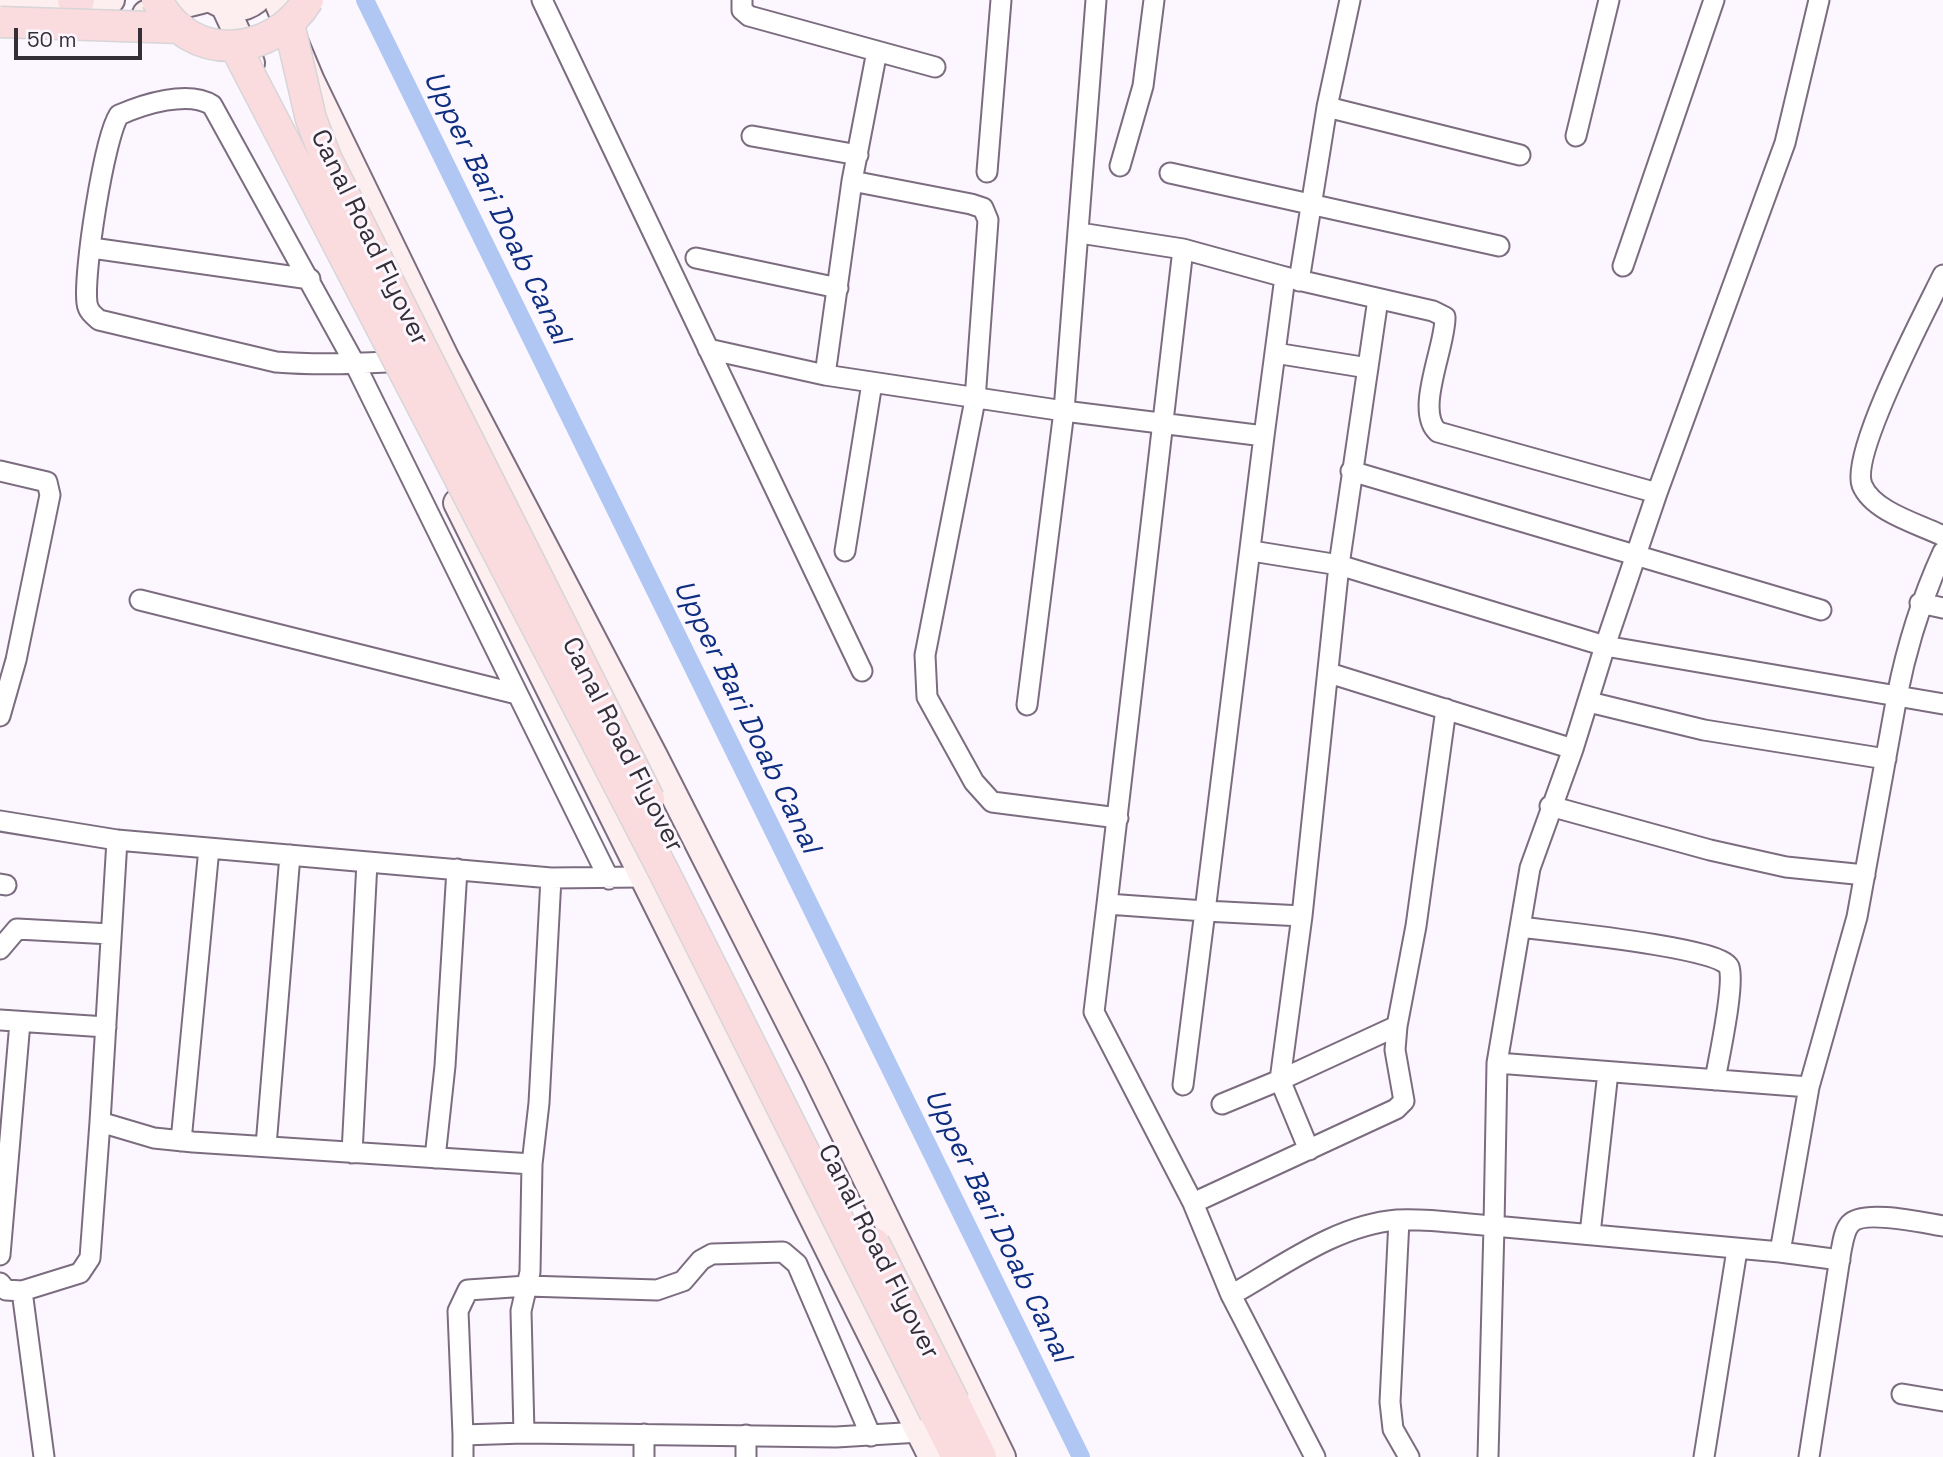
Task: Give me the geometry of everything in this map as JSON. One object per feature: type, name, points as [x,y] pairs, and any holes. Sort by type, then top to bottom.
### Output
[{"type":"main road","points":[[157,0],[180,28],[206,42],[239,46],[264,40],[283,12],[308,0]]},
{"type":"main road","name":"Canal Road Flyover","points":[[283,12],[311,119],[326,158],[936,1416],[981,1457]]},
{"type":"main road","points":[[0,23],[180,28]]},
{"type":"main road","name":"Canal Road Flyover","points":[[239,46],[664,872],[957,1457]]},
{"type":"street","points":[[0,23],[135,16],[213,2],[240,8],[256,0]]},
{"type":"street","points":[[542,0],[862,671]]},
{"type":"street","points":[[742,0],[742,10],[749,16],[935,67]]},
{"type":"street","points":[[987,172],[1001,0]]},
{"type":"street","points":[[1027,705],[1063,411],[1080,233],[1097,0]]},
{"type":"street","points":[[1120,166],[1143,86],[1154,0]]},
{"type":"street","points":[[1183,1085],[1275,354],[1311,203],[1327,107],[1350,0]]},
{"type":"street","points":[[1576,136],[1609,0]]},
{"type":"street","points":[[1623,266],[1714,0]]},
{"type":"street","points":[[1488,1457],[1497,1063],[1530,868],[1550,806],[1573,750],[1657,493],[1785,143],[1819,0]]},
{"type":"street","points":[[0,4],[58,7],[89,1]]},
{"type":"street","points":[[213,2],[239,46],[387,362],[641,877],[740,1068],[936,1416],[932,1457]]},
{"type":"street","points":[[283,12],[312,81],[445,357],[654,756],[814,1071],[1002,1457]]},
{"type":"street","points":[[825,375],[852,181],[877,51]]},
{"type":"street","points":[[387,362],[355,364],[276,362],[99,320],[87,306],[92,248],[108,142],[119,115],[172,100],[195,98],[212,106],[355,364],[609,879]]},
{"type":"street","points":[[1327,107],[1520,155]]},
{"type":"street","points":[[752,136],[858,155]]},
{"type":"street","points":[[1170,173],[1499,246]]},
{"type":"street","points":[[852,181],[971,204],[987,212],[975,400],[925,655],[927,697],[974,782],[992,802],[1118,818]]},
{"type":"street","points":[[1080,233],[1183,249],[1445,317],[1431,390],[1430,421],[1438,432],[1657,493]]},
{"type":"street","points":[[92,248],[310,279]]},
{"type":"street","points":[[1183,249],[1094,1012],[1193,1203],[1231,1295],[1315,1457]]},
{"type":"street","points":[[696,258],[838,288]]},
{"type":"street","points":[[1943,275],[1882,402],[1862,463],[1861,483],[1874,501],[1943,536]]},
{"type":"street","points":[[1309,1150],[1280,1080],[1302,916],[1339,565],[1378,299]]},
{"type":"street","points":[[708,349],[825,375],[975,400],[1264,436]]},
{"type":"street","points":[[1275,354],[1368,368]]},
{"type":"street","points":[[845,551],[872,383]]},
{"type":"street","points":[[0,471],[47,482],[50,495],[16,660],[0,716]]},
{"type":"street","points":[[1351,471],[1821,610]]},
{"type":"street","points":[[1252,551],[1339,565],[1605,646],[1943,704]]},
{"type":"street","points":[[1780,1252],[1809,1087],[1857,917],[1907,641],[1920,603],[1943,552]]},
{"type":"street","points":[[140,600],[517,694]]},
{"type":"street","points":[[1920,603],[1943,608]]},
{"type":"street","points":[[1329,673],[1573,750]]},
{"type":"street","points":[[1589,702],[1704,730],[1886,759]]},
{"type":"street","points":[[1193,1203],[1400,1107],[1405,1095],[1396,1059],[1397,1026],[1416,926],[1446,709]]},
{"type":"street","points":[[1550,806],[1710,850],[1786,867],[1865,875]]},
{"type":"street","points":[[0,821],[117,840],[366,862],[551,878],[641,877]]},
{"type":"street","points":[[0,1283],[6,1290],[22,1292],[80,1273],[90,1258],[117,840]]},
{"type":"street","points":[[181,1141],[209,848]]},
{"type":"street","points":[[266,1146],[290,855]]},
{"type":"street","points":[[352,1153],[366,862]]},
{"type":"street","points":[[435,1158],[445,1066],[457,869]]},
{"type":"street","points":[[524,1433],[521,1311],[530,1272],[532,1164],[539,1103],[551,878]]},
{"type":"street","points":[[1107,904],[1302,916]]},
{"type":"street","points":[[1520,927],[1653,944],[1716,956],[1726,961],[1731,971],[1715,1080]]},
{"type":"street","points":[[0,949],[17,929],[111,934]]},
{"type":"street","points":[[0,1255],[10,1021],[106,1027]]},
{"type":"street","points":[[1222,1104],[1397,1026]]},
{"type":"street","points":[[1497,1063],[1809,1087]]},
{"type":"street","points":[[1590,1234],[1608,1072]]},
{"type":"street","points":[[100,1122],[124,1131],[181,1141],[532,1164]]},
{"type":"street","points":[[1809,1457],[1844,1236],[1849,1224],[1856,1220],[1876,1217],[1943,1226]]},
{"type":"street","points":[[1231,1295],[1341,1234],[1399,1220],[1590,1234],[1840,1260]]},
{"type":"street","points":[[1399,1220],[1390,1402],[1393,1429],[1409,1457]]},
{"type":"street","points":[[1704,1457],[1737,1250]]},
{"type":"street","points":[[463,1457],[457,1356],[461,1298],[468,1290],[527,1286],[657,1290],[683,1281],[701,1260],[712,1254],[782,1252],[797,1264],[871,1436]]},
{"type":"street","points":[[22,1292],[44,1457]]},
{"type":"street","points":[[1902,1394],[1943,1401]]},
{"type":"street","points":[[463,1435],[524,1433],[871,1436],[936,1416]]},
{"type":"street","points":[[644,1434],[644,1457]]},
{"type":"street","points":[[746,1436],[746,1457]]},
{"type":"waterway","name":"Upper Bari Doab Canal","points":[[365,0],[1081,1457]]}]
